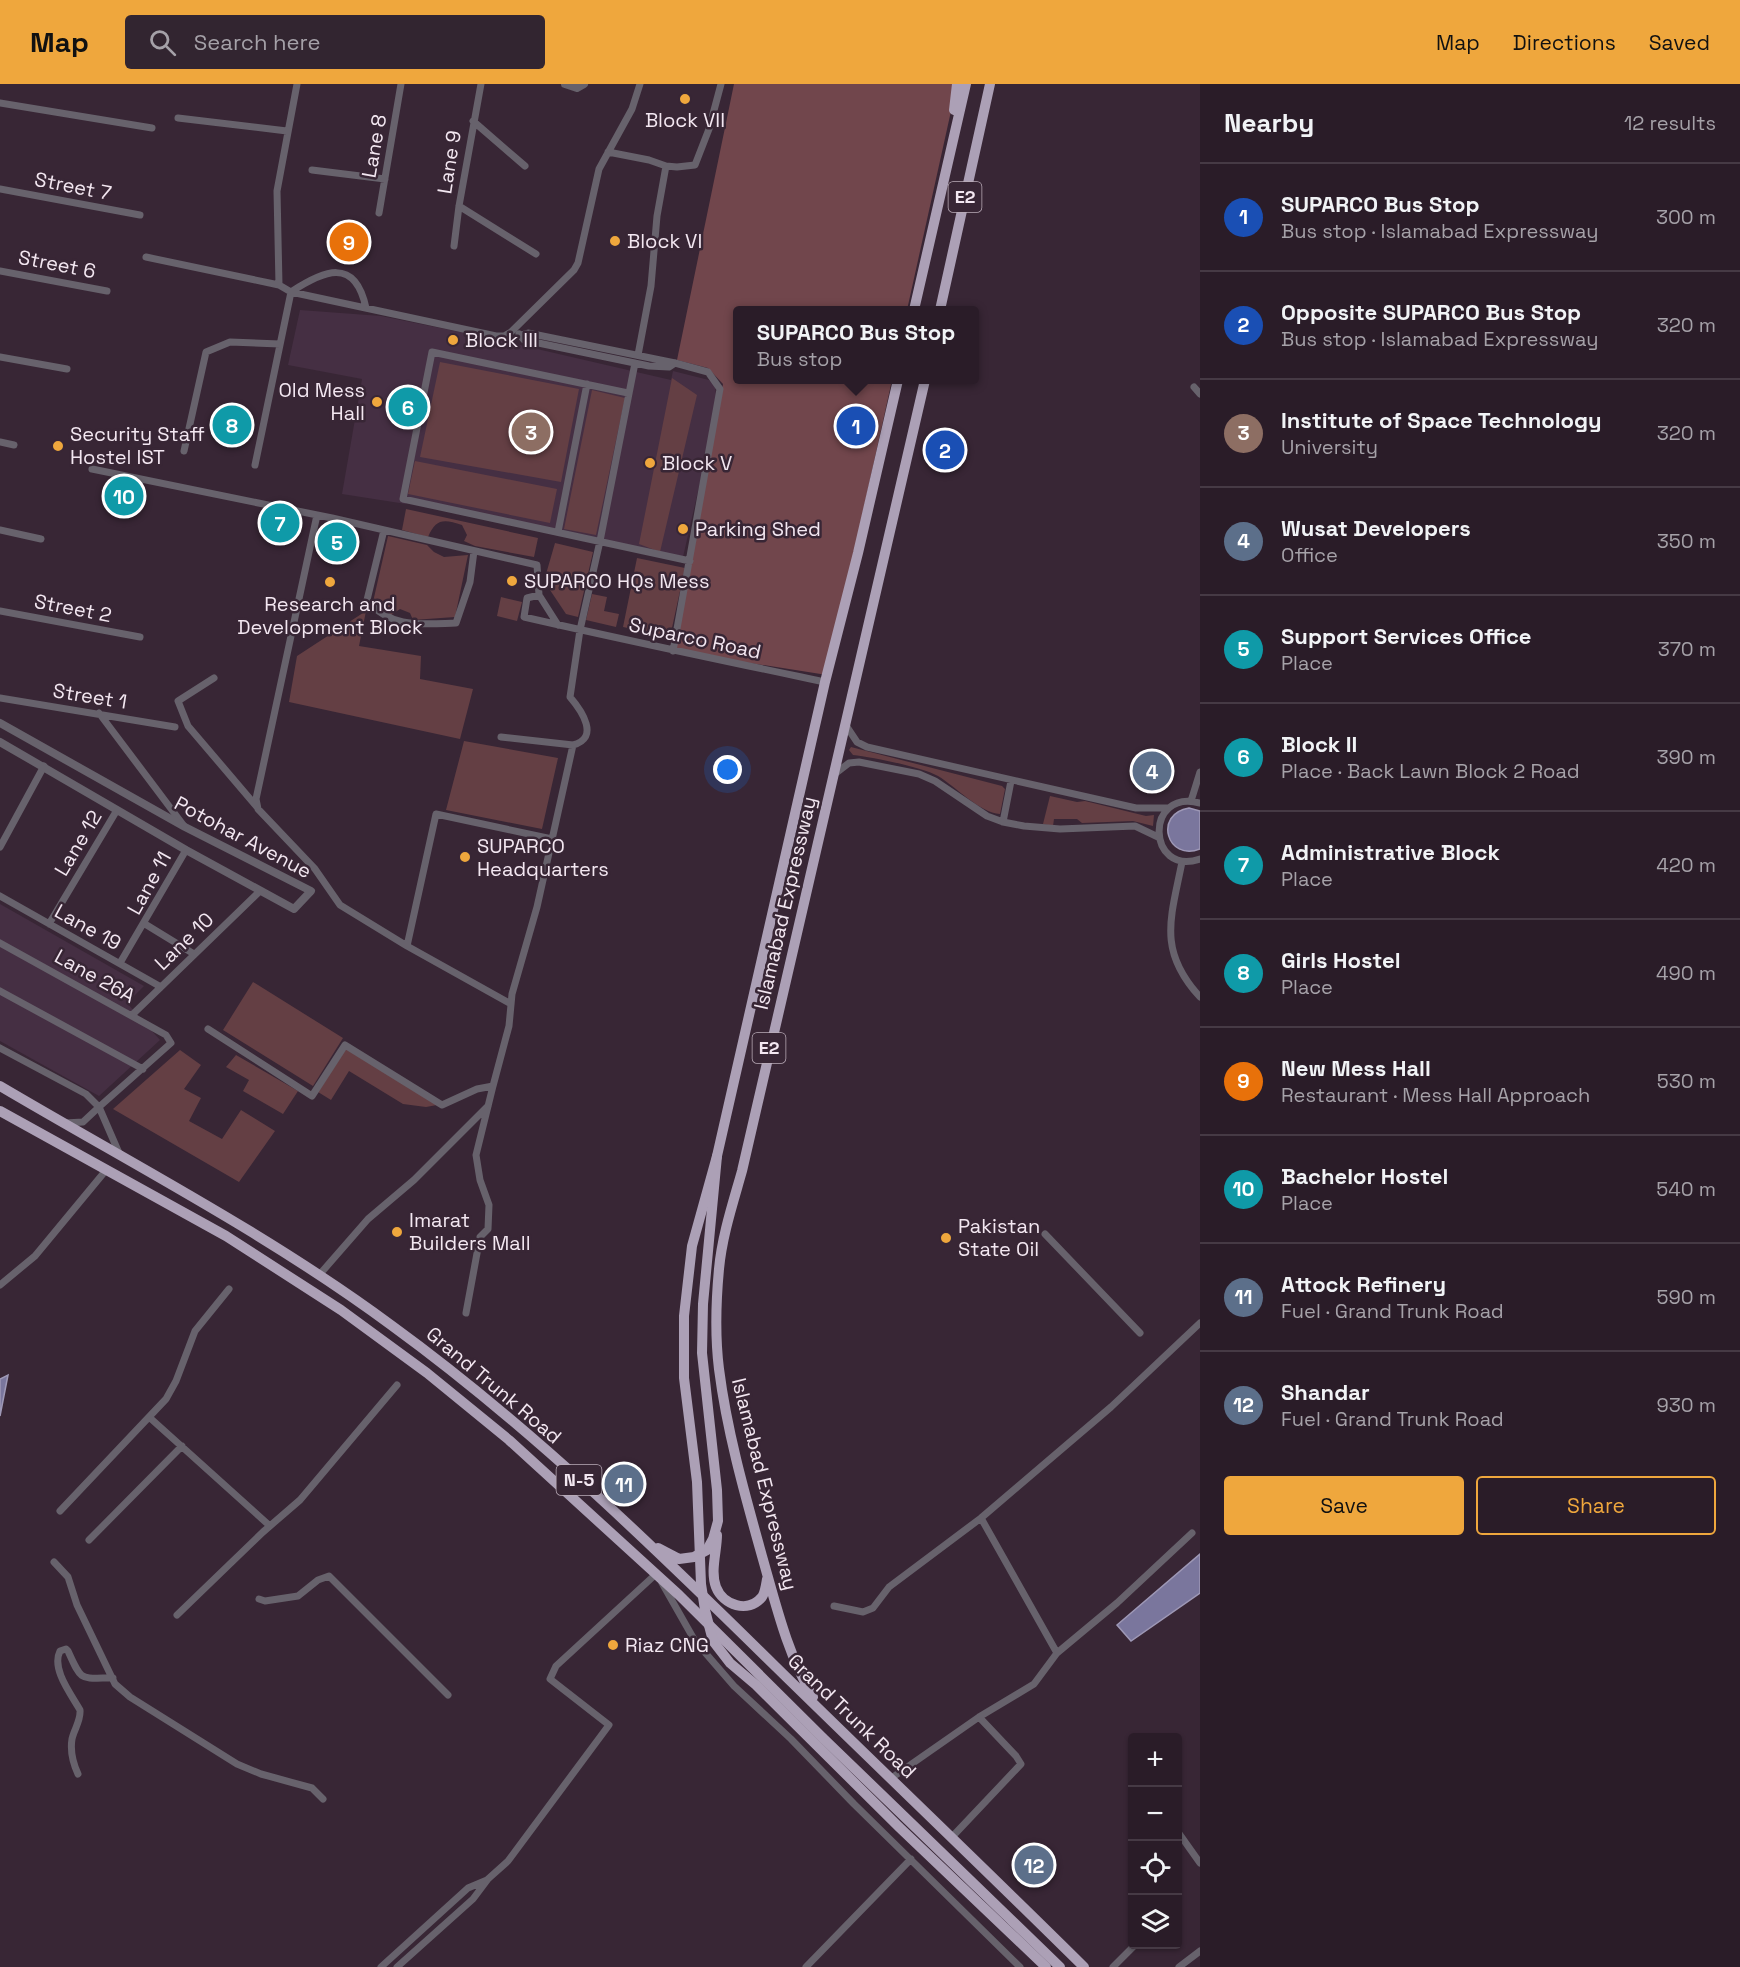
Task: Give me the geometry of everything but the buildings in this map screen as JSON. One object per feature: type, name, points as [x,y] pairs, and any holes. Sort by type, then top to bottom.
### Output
[{"type":"highway","points":[[944,178],[957,84]]},
{"type":"highway","name":"E2","points":[[915,306],[966,84]]},
{"type":"highway","name":"E2","points":[[941,306],[990,84]]},
{"type":"highway","name":"Islamabad Expressway","points":[[717,1156],[825,682],[858,554],[897,384]]},
{"type":"highway","name":"Islamabad Expressway","points":[[822,1710],[796,1665],[783,1633],[729,1428],[719,1368],[717,1311],[719,1267],[923,384]]},
{"type":"highway","name":"Grand Trunk Road","points":[[0,1086],[261,1236],[320,1274],[437,1359],[526,1434],[645,1540],[1084,1967]]},
{"type":"highway","name":"Grand Trunk Road","points":[[0,1111],[226,1236],[282,1270],[428,1373],[509,1440],[656,1573],[1060,1967]]},
{"type":"highway","points":[[717,1156],[703,1304],[702,1353],[717,1490],[718,1521],[713,1578],[719,1593],[726,1601],[736,1606],[746,1607],[761,1598],[768,1576]]},
{"type":"highway","points":[[717,1156],[692,1246],[684,1316],[684,1378],[697,1482],[701,1584],[713,1641],[730,1663],[756,1685],[900,1828],[1046,1967]]},
{"type":"highway","points":[[645,1540],[679,1559],[694,1557],[707,1550],[714,1539],[718,1521]]},
{"type":"street","points":[[279,285],[277,191],[297,84]]},
{"type":"street","name":"Lane 8","points":[[379,213],[401,84]]},
{"type":"street","name":"Lane 9","points":[[454,246],[473,121],[481,84]]},
{"type":"street","points":[[565,84],[577,88],[584,84]]},
{"type":"street","points":[[146,257],[279,285],[291,292],[504,336],[511,332],[574,270],[578,263],[599,169],[632,109],[640,84]]},
{"type":"street","points":[[608,152],[677,167],[695,165],[721,84]]},
{"type":"street","points":[[0,103],[152,128]]},
{"type":"street","points":[[178,118],[287,131]]},
{"type":"street","points":[[473,121],[525,166]]},
{"type":"street","points":[[501,737],[573,745],[581,743],[585,737],[587,725],[581,709],[570,697],[580,630],[650,294],[657,216],[666,165]]},
{"type":"street","points":[[312,170],[385,179]]},
{"type":"street","name":"Street 7","points":[[0,189],[140,215]]},
{"type":"street","points":[[459,206],[536,254]]},
{"type":"street","name":"Street 6","points":[[0,270],[107,291]]},
{"type":"street","points":[[255,465],[291,292],[314,277],[332,272],[347,274],[356,282],[366,308]]},
{"type":"street","points":[[511,332],[521,335],[528,333],[675,363],[708,372],[720,389],[673,651]]},
{"type":"street","points":[[521,335],[524,340],[636,364],[669,367],[675,363]]},
{"type":"street","points":[[183,451],[206,352],[230,342],[280,344]]},
{"type":"street","points":[[628,393],[432,352],[403,499],[690,561]]},
{"type":"street","points":[[636,364],[638,355]]},
{"type":"street","points":[[0,357],[67,369]]},
{"type":"street","points":[[558,532],[587,384]]},
{"type":"street","points":[[1194,387],[1200,394]]},
{"type":"street","points":[[0,442],[14,445]]},
{"type":"street","points":[[92,469],[317,515],[537,565],[539,595],[558,625]]},
{"type":"street","points":[[258,809],[256,799],[317,515]]},
{"type":"street","points":[[0,530],[41,539]]},
{"type":"street","points":[[384,530],[367,600],[377,612],[404,624],[456,623],[470,582],[474,551]]},
{"type":"street","name":"Suparco Road","points":[[539,595],[527,598],[524,617],[825,682]]},
{"type":"street","name":"Street 2","points":[[0,611],[140,637]]},
{"type":"street","points":[[214,678],[178,700],[188,726],[258,809],[315,869],[340,905],[407,946],[511,1004]]},
{"type":"street","name":"Street 1","points":[[0,698],[175,727]]},
{"type":"street","points":[[99,713],[185,827]]},
{"type":"street","name":"Potohar Avenue","points":[[0,723],[185,827],[311,891],[294,909],[0,742]]},
{"type":"street","points":[[845,724],[852,736],[862,745],[1136,808],[1168,808]]},
{"type":"street","points":[[466,1313],[480,1237],[488,1229],[489,1205],[480,1180],[476,1155],[509,1026],[512,994],[537,907],[573,745]]},
{"type":"street","points":[[834,774],[849,763],[859,762],[919,774],[935,781],[987,816],[1003,822],[1039,828],[1135,826],[1158,837]]},
{"type":"street","points":[[0,847],[44,766]]},
{"type":"street","points":[[1191,801],[1200,772]]},
{"type":"street","points":[[1003,822],[1011,781]]},
{"type":"street","points":[[1200,803],[1191,801],[1175,804],[1168,808],[1158,826],[1158,837],[1162,847],[1169,855],[1182,862],[1200,860]]},
{"type":"street","name":"Lane 12","points":[[49,924],[117,810]]},
{"type":"street","points":[[407,946],[436,814],[552,838]]},
{"type":"street","name":"Lane 11","points":[[120,963],[145,924],[186,849]]},
{"type":"street","points":[[1182,862],[1172,912],[1170,942],[1180,971],[1200,997]]},
{"type":"street","name":"Lane 10","points":[[132,1015],[260,891]]},
{"type":"street","name":"Lane 19","points":[[0,896],[160,987]]},
{"type":"street","points":[[145,924],[194,954]]},
{"type":"street","name":"Lane 26A","points":[[0,943],[166,1035],[171,1043],[143,1069]]},
{"type":"street","points":[[0,991],[143,1069],[83,1122],[62,1123]]},
{"type":"street","points":[[208,1029],[312,1096],[345,1045],[442,1105],[477,1089],[493,1086]]},
{"type":"street","points":[[0,1048],[86,1094],[99,1107],[120,1156]]},
{"type":"street","points":[[320,1274],[368,1219],[414,1180],[488,1106]]},
{"type":"street","points":[[0,1286],[34,1256],[107,1169]]},
{"type":"street","points":[[1045,1234],[1140,1333]]},
{"type":"street","points":[[60,1511],[166,1399],[195,1331],[229,1289]]},
{"type":"street","points":[[834,1606],[868,1612],[889,1587],[981,1518],[1111,1407],[1200,1323]]},
{"type":"street","points":[[177,1615],[300,1500],[397,1385]]},
{"type":"street","points":[[149,1417],[270,1526]]},
{"type":"street","points":[[89,1540],[182,1446]]},
{"type":"street","points":[[981,1518],[1057,1653]]},
{"type":"street","points":[[890,1779],[979,1717],[1034,1684],[1057,1653],[1117,1603],[1192,1533]]},
{"type":"street","points":[[54,1562],[68,1577],[76,1605],[115,1684],[130,1697],[237,1764],[312,1788],[323,1799]]},
{"type":"street","points":[[397,1967],[473,1899],[488,1879],[508,1861],[609,1725],[550,1679],[556,1666],[656,1573],[695,1641],[734,1686],[791,1739],[1020,1967]]},
{"type":"street","points":[[260,1599],[265,1602],[298,1596],[318,1580],[328,1576],[448,1695]]},
{"type":"street","points":[[78,1774],[72,1755],[72,1739],[81,1715],[62,1678],[57,1655],[60,1650],[69,1651],[73,1665],[84,1676],[113,1678]]},
{"type":"street","points":[[952,1837],[1021,1764],[979,1717]]},
{"type":"street","points":[[1182,1838],[1200,1863]]},
{"type":"street","points":[[806,1967],[911,1859]]},
{"type":"street","points":[[381,1967],[468,1888],[488,1879]]},
{"type":"street","points":[[1113,1967],[1131,1949]]},
{"type":"street","points":[[1179,1967],[1200,1951]]},
{"type":"shaded area","points":[[734,84],[957,84],[908,306],[733,306],[733,384],[891,384],[827,675],[673,651],[723,384],[708,368],[677,360]]},
{"type":"shaded area","points":[[300,310],[381,316],[490,338],[671,380],[673,371],[709,380],[715,385],[716,395],[704,465],[683,557],[403,499],[406,504],[342,494],[362,379],[288,365]]},
{"type":"shaded area","points":[[440,362],[579,389],[561,482],[420,457]]},
{"type":"shaded area","points":[[672,378],[697,395],[660,552],[639,544]]},
{"type":"shaded area","points":[[592,390],[625,398],[596,535],[564,529]]},
{"type":"shaded area","points":[[415,461],[557,489],[550,523],[408,494]]},
{"type":"shaded area","points":[[406,509],[538,538],[534,557],[475,546],[464,541],[467,535],[462,525],[450,522],[438,523],[428,537],[402,530]]},
{"type":"shaded area","points":[[388,536],[427,545],[444,557],[468,555],[455,617],[413,620],[410,613],[400,609],[391,615],[373,602]]},
{"type":"shaded area","points":[[555,543],[593,552],[578,617],[566,614],[544,581]]},
{"type":"shaded area","points":[[637,558],[685,568],[670,637],[623,627]]},
{"type":"shaded area","points":[[592,594],[607,597],[604,611],[619,614],[616,627],[586,620]]},
{"type":"shaded area","points":[[501,597],[522,602],[517,621],[497,616]]},
{"type":"shaded area","points":[[366,611],[359,646],[421,656],[420,679],[473,689],[460,739],[289,702],[297,656]]},
{"type":"shaded area","points":[[464,741],[558,758],[542,829],[446,810]]},
{"type":"shaded area","points":[[851,747],[1002,786],[1005,789],[1000,814],[984,809],[938,776],[897,763],[853,755],[849,750]]},
{"type":"shaded area","points":[[1050,796],[1077,802],[1085,801],[1146,816],[1154,815],[1153,826],[1133,821],[1082,823],[1077,819],[1054,819],[1053,826],[1043,824]]},
{"type":"shaded area","points":[[1189,808],[1200,811],[1200,849],[1189,851],[1179,849],[1173,843],[1168,827],[1171,819],[1178,812]]},
{"type":"shaded area","points":[[0,904],[144,986],[127,1003],[160,1040],[99,1096],[0,1041]]},
{"type":"shaded area","points":[[253,982],[343,1038],[313,1086],[223,1030]]},
{"type":"shaded area","points":[[346,1049],[437,1105],[426,1107],[403,1104],[349,1071],[331,1100],[318,1092]]},
{"type":"shaded area","points":[[180,1050],[201,1065],[184,1089],[201,1098],[189,1121],[222,1139],[241,1110],[275,1131],[239,1182],[113,1109]]},
{"type":"shaded area","points":[[236,1055],[298,1091],[283,1114],[243,1091],[249,1080],[226,1067]]},
{"type":"shaded area","points":[[8,1375],[0,1416],[0,1379]]},
{"type":"shaded area","points":[[1200,1554],[1200,1593],[1131,1641],[1117,1625]]},
{"type":"place","name":"Block VII","points":[[685,99]]},
{"type":"place","name":"Block VI","points":[[615,241]]},
{"type":"place","name":"New Mess Hall","points":[[349,242]]},
{"type":"place","name":"Block III","points":[[453,340]]},
{"type":"place","name":"Old Mess Hall","points":[[377,402]]},
{"type":"place","name":"Block II","points":[[408,407]]},
{"type":"place","name":"Girls Hostel","points":[[232,425]]},
{"type":"place","name":"SUPARCO Bus Stop","points":[[856,426]]},
{"type":"place","name":"Institute of Space Technology","points":[[531,432]]},
{"type":"place","name":"Security Staff Hostel IST","points":[[58,446]]},
{"type":"place","name":"Opposite SUPARCO Bus Stop","points":[[945,450]]},
{"type":"place","name":"Block V","points":[[650,463]]},
{"type":"place","name":"Bachelor Hostel","points":[[124,496]]},
{"type":"place","name":"Administrative Block","points":[[280,523]]},
{"type":"place","name":"Parking Shed","points":[[683,529]]},
{"type":"place","name":"Support Services Office","points":[[337,542]]},
{"type":"place","name":"SUPARCO HQs Mess","points":[[512,581]]},
{"type":"place","name":"Research and Development Block","points":[[330,582]]},
{"type":"place","name":"Wusat Developers","points":[[1152,771]]},
{"type":"place","name":"SUPARCO Headquarters","points":[[465,857]]},
{"type":"place","name":"Imarat Builders Mall","points":[[397,1232]]},
{"type":"place","name":"Pakistan State Oil","points":[[946,1238]]},
{"type":"place","name":"Attock Refinery","points":[[624,1484]]},
{"type":"place","name":"Riaz CNG","points":[[613,1645]]},
{"type":"place","name":"Shandar","points":[[1034,1865]]}]
